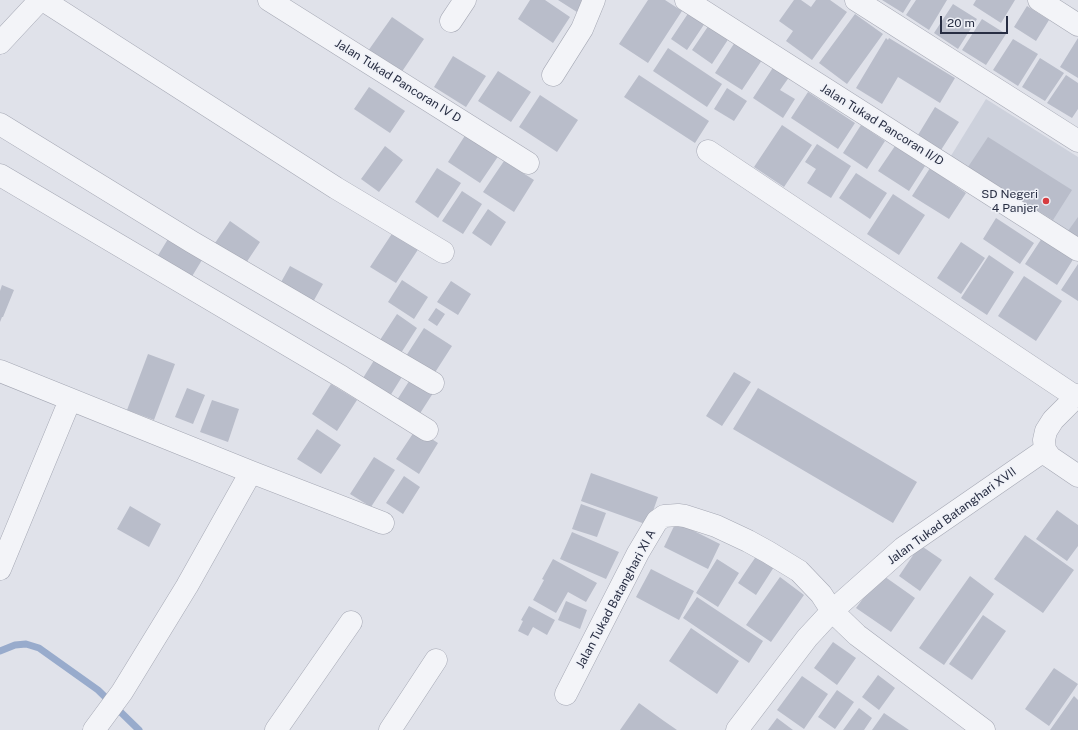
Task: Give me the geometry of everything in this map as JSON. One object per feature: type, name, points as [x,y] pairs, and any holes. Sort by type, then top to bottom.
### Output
[{"type":"street","name":"Jalan Tukad Pancoran IV D","points":[[269,0],[528,163]]},
{"type":"street","points":[[451,21],[465,0]]},
{"type":"street","points":[[553,75],[582,29],[594,0]]},
{"type":"street","name":"Jalan Tukad Pancoran II/D","points":[[686,0],[1078,250]]},
{"type":"street","points":[[856,0],[1078,141]]},
{"type":"street","points":[[1039,0],[1078,25]]},
{"type":"street","points":[[0,43],[32,2],[443,252]]},
{"type":"street","points":[[0,124],[192,242],[433,383]]},
{"type":"street","points":[[708,151],[1077,396],[1053,420],[1046,432],[1044,440],[1045,450],[1050,457],[1078,476]]},
{"type":"street","points":[[0,174],[342,377],[427,430]]},
{"type":"street","points":[[0,371],[251,472],[383,523]]},
{"type":"street","points":[[0,569],[70,400]]},
{"type":"street","name":"Jalan Tukad Batanghari XVII","points":[[737,730],[807,638],[832,611],[903,548],[1045,450]]},
{"type":"street","points":[[96,727],[122,692],[187,586],[251,472]]},
{"type":"street","name":"Jalan Tukad Batanghari XI A","points":[[566,694],[638,553],[657,521],[664,516],[678,515],[716,526],[768,552],[798,571],[821,594],[832,611],[857,635],[984,730]]},
{"type":"street","points":[[276,730],[350,622]]},
{"type":"street","points":[[390,730],[436,660]]},
{"type":"shaded area","name":"SD Negeri 4 Panjer","points":[[986,99],[1078,157],[1078,243],[949,159]]},
{"type":"building","points":[[530,0],[545,0],[570,17],[553,43],[518,19]]},
{"type":"building","points":[[558,0],[590,0],[580,14]]},
{"type":"building","points":[[648,0],[665,0],[682,11],[648,63],[619,44]]},
{"type":"building","points":[[794,0],[801,0],[811,7],[816,0],[830,0],[847,12],[812,60],[786,41],[793,31],[779,21]]},
{"type":"building","points":[[882,0],[911,0],[903,13]]},
{"type":"building","points":[[916,0],[947,0],[929,30],[906,15]]},
{"type":"building","points":[[976,0],[1015,0],[1001,23],[973,5]]},
{"type":"building","points":[[953,4],[977,19],[958,49],[934,33]]},
{"type":"building","points":[[1027,6],[1049,20],[1036,41],[1014,27]]},
{"type":"building","points":[[691,9],[707,20],[687,50],[671,39]]},
{"type":"building","points":[[855,14],[883,34],[847,84],[819,63]]},
{"type":"building","points":[[392,17],[424,39],[401,73],[368,51]]},
{"type":"building","points":[[982,19],[1006,34],[986,65],[962,50]]},
{"type":"building","points":[[711,22],[731,35],[712,64],[692,50]]},
{"type":"building","points":[[886,38],[888,40],[889,38],[955,78],[940,103],[898,77],[882,104],[856,88]]},
{"type":"building","points":[[1078,38],[1078,78],[1060,67]]},
{"type":"building","points":[[737,39],[764,57],[742,90],[715,73]]},
{"type":"building","points":[[1013,39],[1038,54],[1018,86],[993,70]]},
{"type":"building","points":[[668,48],[722,84],[707,107],[653,71]]},
{"type":"building","points":[[453,56],[486,76],[466,107],[434,87]]},
{"type":"building","points":[[1040,58],[1064,73],[1045,101],[1022,87]]},
{"type":"building","points":[[776,63],[792,73],[780,90],[795,99],[783,118],[753,98]]},
{"type":"building","points":[[498,71],[531,92],[511,122],[478,101]]},
{"type":"building","points":[[639,75],[709,121],[695,143],[624,97]]},
{"type":"building","points":[[1066,75],[1078,83],[1078,109],[1072,118],[1047,103]]},
{"type":"building","points":[[369,87],[405,111],[390,133],[354,109]]},
{"type":"building","points":[[727,88],[747,101],[734,121],[714,109]]},
{"type":"building","points":[[808,92],[855,123],[838,149],[791,118]]},
{"type":"building","points":[[540,95],[578,120],[557,152],[519,127]]},
{"type":"building","points":[[935,107],[959,122],[941,150],[918,135]]},
{"type":"building","points":[[782,125],[812,145],[784,187],[754,167]]},
{"type":"building","points":[[861,125],[885,141],[867,169],[843,153]]},
{"type":"building","points":[[466,134],[499,155],[480,183],[448,162]]},
{"type":"building","points":[[988,137],[1072,190],[1053,220],[968,167]]},
{"type":"building","points":[[817,144],[851,166],[831,198],[807,183],[816,169],[805,162]]},
{"type":"building","points":[[385,146],[403,160],[379,192],[361,179]]},
{"type":"building","points":[[895,146],[925,166],[909,191],[878,171]]},
{"type":"building","points":[[504,161],[534,180],[514,212],[483,192]]},
{"type":"building","points":[[437,168],[461,183],[438,218],[415,202]]},
{"type":"building","points":[[930,168],[966,193],[949,219],[912,196]]},
{"type":"building","points":[[856,173],[887,193],[870,219],[839,198]]},
{"type":"building","points":[[462,191],[482,204],[463,234],[442,221]]},
{"type":"building","points":[[893,194],[925,215],[899,255],[867,234]]},
{"type":"building","points":[[488,209],[506,222],[491,246],[472,233]]},
{"type":"building","points":[[1078,217],[1078,238],[1068,231]]},
{"type":"building","points":[[996,218],[1034,243],[1020,264],[983,239]]},
{"type":"building","points":[[230,221],[260,242],[246,263],[215,243]]},
{"type":"building","points":[[395,229],[421,245],[396,283],[370,267]]},
{"type":"building","points":[[1042,238],[1074,258],[1057,285],[1025,264]]},
{"type":"building","points":[[168,239],[202,260],[191,278],[157,257]]},
{"type":"building","points":[[961,242],[985,258],[961,294],[937,278]]},
{"type":"building","points":[[989,255],[1014,272],[987,315],[961,298]]},
{"type":"building","points":[[1078,264],[1078,301],[1061,290]]},
{"type":"building","points":[[290,266],[323,284],[313,302],[280,284]]},
{"type":"building","points":[[1024,276],[1062,301],[1036,341],[998,316]]},
{"type":"building","points":[[402,280],[428,297],[414,319],[388,302]]},
{"type":"building","points":[[451,281],[471,294],[458,315],[437,302]]},
{"type":"building","points":[[2,285],[14,290],[0,322],[0,291]]},
{"type":"building","points":[[436,308],[445,314],[437,326],[428,320]]},
{"type":"building","points":[[397,314],[417,328],[401,353],[380,340]]},
{"type":"building","points":[[424,328],[452,346],[434,374],[406,356]]},
{"type":"building","points":[[148,354],[175,364],[154,420],[127,410]]},
{"type":"building","points":[[378,354],[405,372],[390,396],[363,378]]},
{"type":"building","points":[[734,372],[751,382],[722,426],[706,416]]},
{"type":"building","points":[[413,375],[435,390],[419,415],[397,400]]},
{"type":"building","points":[[331,384],[357,400],[337,431],[312,414]]},
{"type":"building","points":[[187,388],[205,395],[193,424],[175,417]]},
{"type":"building","points":[[758,388],[917,482],[893,523],[733,429]]},
{"type":"building","points":[[212,400],[239,409],[228,442],[200,432]]},
{"type":"building","points":[[317,429],[341,445],[321,474],[297,459]]},
{"type":"building","points":[[416,429],[438,443],[419,474],[396,459]]},
{"type":"building","points":[[374,457],[395,470],[371,507],[350,494]]},
{"type":"building","points":[[591,473],[658,497],[648,525],[581,501]]},
{"type":"building","points":[[404,476],[420,487],[403,514],[386,503]]},
{"type":"building","points":[[581,504],[606,513],[597,537],[572,529]]},
{"type":"building","points":[[130,506],[161,524],[149,547],[117,529]]},
{"type":"building","points":[[1057,510],[1078,525],[1078,546],[1067,561],[1036,539]]},
{"type":"building","points":[[676,522],[720,544],[708,569],[664,547]]},
{"type":"building","points":[[572,532],[619,552],[606,579],[560,559]]},
{"type":"building","points":[[1025,535],[1074,570],[1043,613],[994,579]]},
{"type":"building","points":[[920,545],[942,560],[920,591],[899,576]]},
{"type":"building","points":[[757,555],[774,567],[756,595],[738,583]]},
{"type":"building","points":[[553,559],[597,583],[586,602],[568,592],[556,613],[533,600]]},
{"type":"building","points":[[717,559],[739,573],[718,607],[696,593]]},
{"type":"building","points":[[651,569],[694,591],[679,620],[636,597]]},
{"type":"building","points":[[881,574],[915,598],[891,632],[856,608]]},
{"type":"building","points":[[970,576],[994,594],[944,665],[919,648]]},
{"type":"building","points":[[780,577],[804,595],[771,642],[746,625]]},
{"type":"building","points":[[697,597],[763,641],[749,663],[683,618]]},
{"type":"building","points":[[566,601],[587,610],[580,629],[558,620]]},
{"type":"building","points":[[529,606],[555,620],[547,635],[533,627],[528,636],[518,631],[523,621],[521,620]]},
{"type":"building","points":[[983,615],[1006,631],[972,680],[949,664]]},
{"type":"building","points":[[691,628],[739,661],[717,694],[669,661]]},
{"type":"building","points":[[833,642],[856,658],[837,685],[814,668]]},
{"type":"building","points":[[1054,668],[1078,684],[1049,726],[1025,709]]},
{"type":"building","points":[[878,675],[895,688],[879,710],[862,697]]},
{"type":"building","points":[[802,676],[828,694],[804,729],[777,710]]},
{"type":"building","points":[[837,690],[854,702],[835,729],[818,717]]},
{"type":"building","points":[[1074,696],[1078,700],[1078,730],[1050,730]]},
{"type":"building","points":[[639,703],[664,721],[677,730],[620,730]]},
{"type":"building","points":[[859,708],[872,718],[864,730],[843,730]]},
{"type":"building","points":[[884,713],[909,730],[872,730]]},
{"type":"building","points":[[777,718],[793,730],[768,730]]},
{"type":"waterway","points":[[0,651],[15,645],[26,644],[39,648],[98,690],[139,730]]},
{"type":"place","name":"SD Negeri 4 Panjer","points":[[1046,201]]}]
